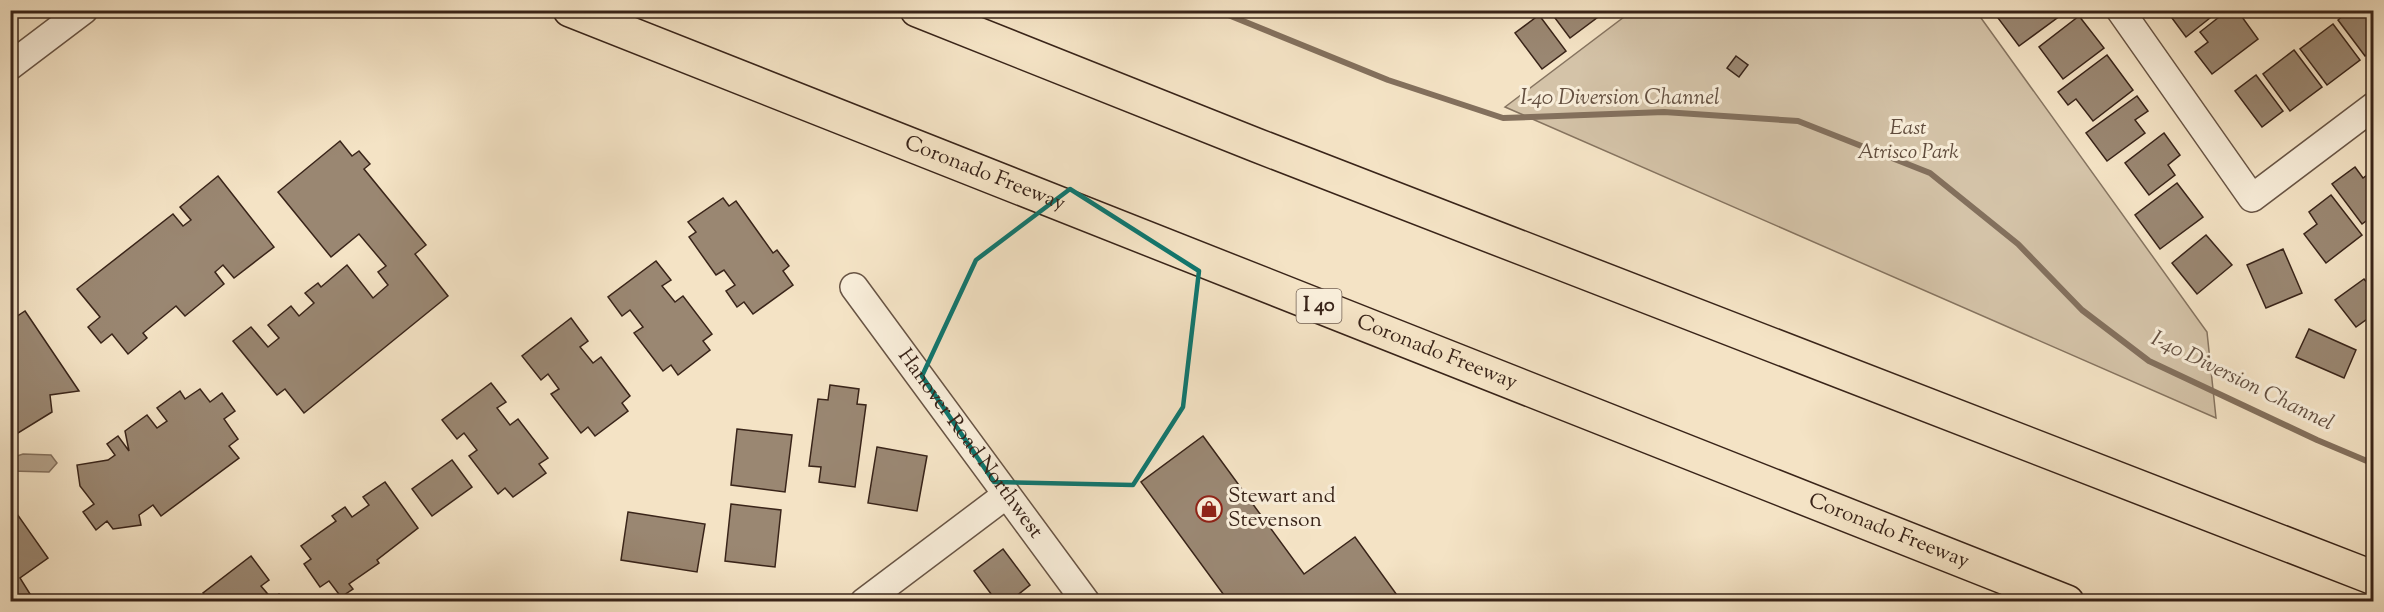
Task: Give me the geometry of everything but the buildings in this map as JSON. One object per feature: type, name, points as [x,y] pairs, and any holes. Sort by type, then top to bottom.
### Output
[{"type":"highway","name":"Coronado Freeway","points":[[570,10],[2067,602]]},
{"type":"highway","points":[[917,10],[1256,145],[2373,578]]},
{"type":"street","points":[[10,66],[84,10]]},
{"type":"street","points":[[2120,10],[2252,198],[2373,106]]},
{"type":"street","name":"Hanover Road Northwest","points":[[854,287],[1080,599]]},
{"type":"street","points":[[864,602],[1006,495]]},
{"type":"highlighted area","points":[[1070,189],[1199,271],[1183,407],[1133,485],[994,482],[922,376],[976,260]]},
{"type":"green space","name":"East Atrisco Park","points":[[1632,11],[1976,11],[2207,332],[2216,418],[1505,107]]},
{"type":"shaded area","points":[[23,454],[51,455],[57,463],[49,472],[11,471],[11,458]]},
{"type":"waterway","name":"I-40 Diversion Channel","points":[[1216,10],[1388,80],[1503,118],[1664,112],[1798,121],[1930,173],[2018,244],[2082,310],[2149,361],[2317,440],[2374,464]]},
{"type":"place","name":"Stewart and Stevenson","points":[[1209,509]]}]
